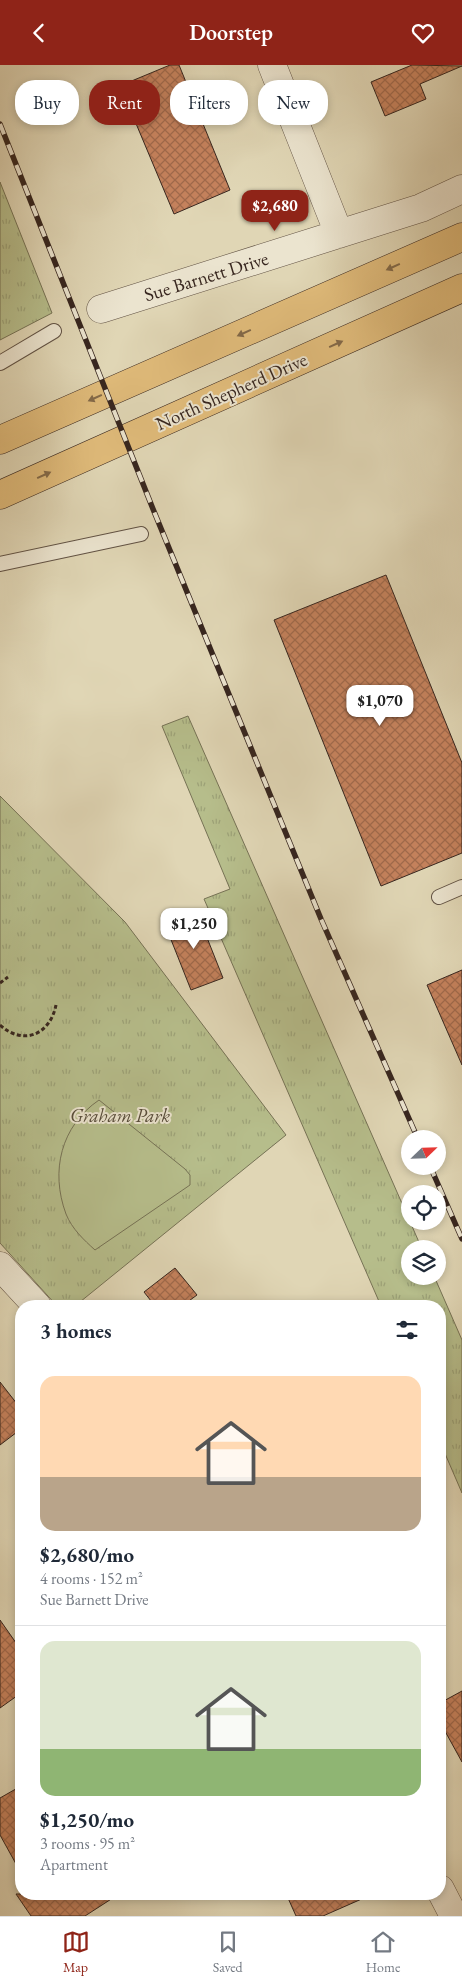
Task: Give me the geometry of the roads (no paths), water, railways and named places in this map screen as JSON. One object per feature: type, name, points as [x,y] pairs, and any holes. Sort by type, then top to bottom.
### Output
[{"type":"main road","points":[[0,440],[462,237]]},
{"type":"main road","name":"North Shepherd Drive","points":[[0,495],[462,287]]},
{"type":"street","points":[[272,65],[339,234]]},
{"type":"street","name":"Sue Barnett Drive","points":[[101,309],[421,208],[462,189]]},
{"type":"street","points":[[0,1266],[31,1300]]},
{"type":"street","points":[[446,1900],[454,1916]]},
{"type":"lane","points":[[0,363],[54,331]]},
{"type":"lane","points":[[0,564],[140,534]]},
{"type":"lane","points":[[439,897],[462,887]]},
{"type":"railway","points":[[0,124],[153,509],[321,919],[414,1130]]},
{"type":"railway","points":[[434,1175],[462,1239]]},
{"type":"park label","name":"Graham Park","points":[[120,1115]]}]
